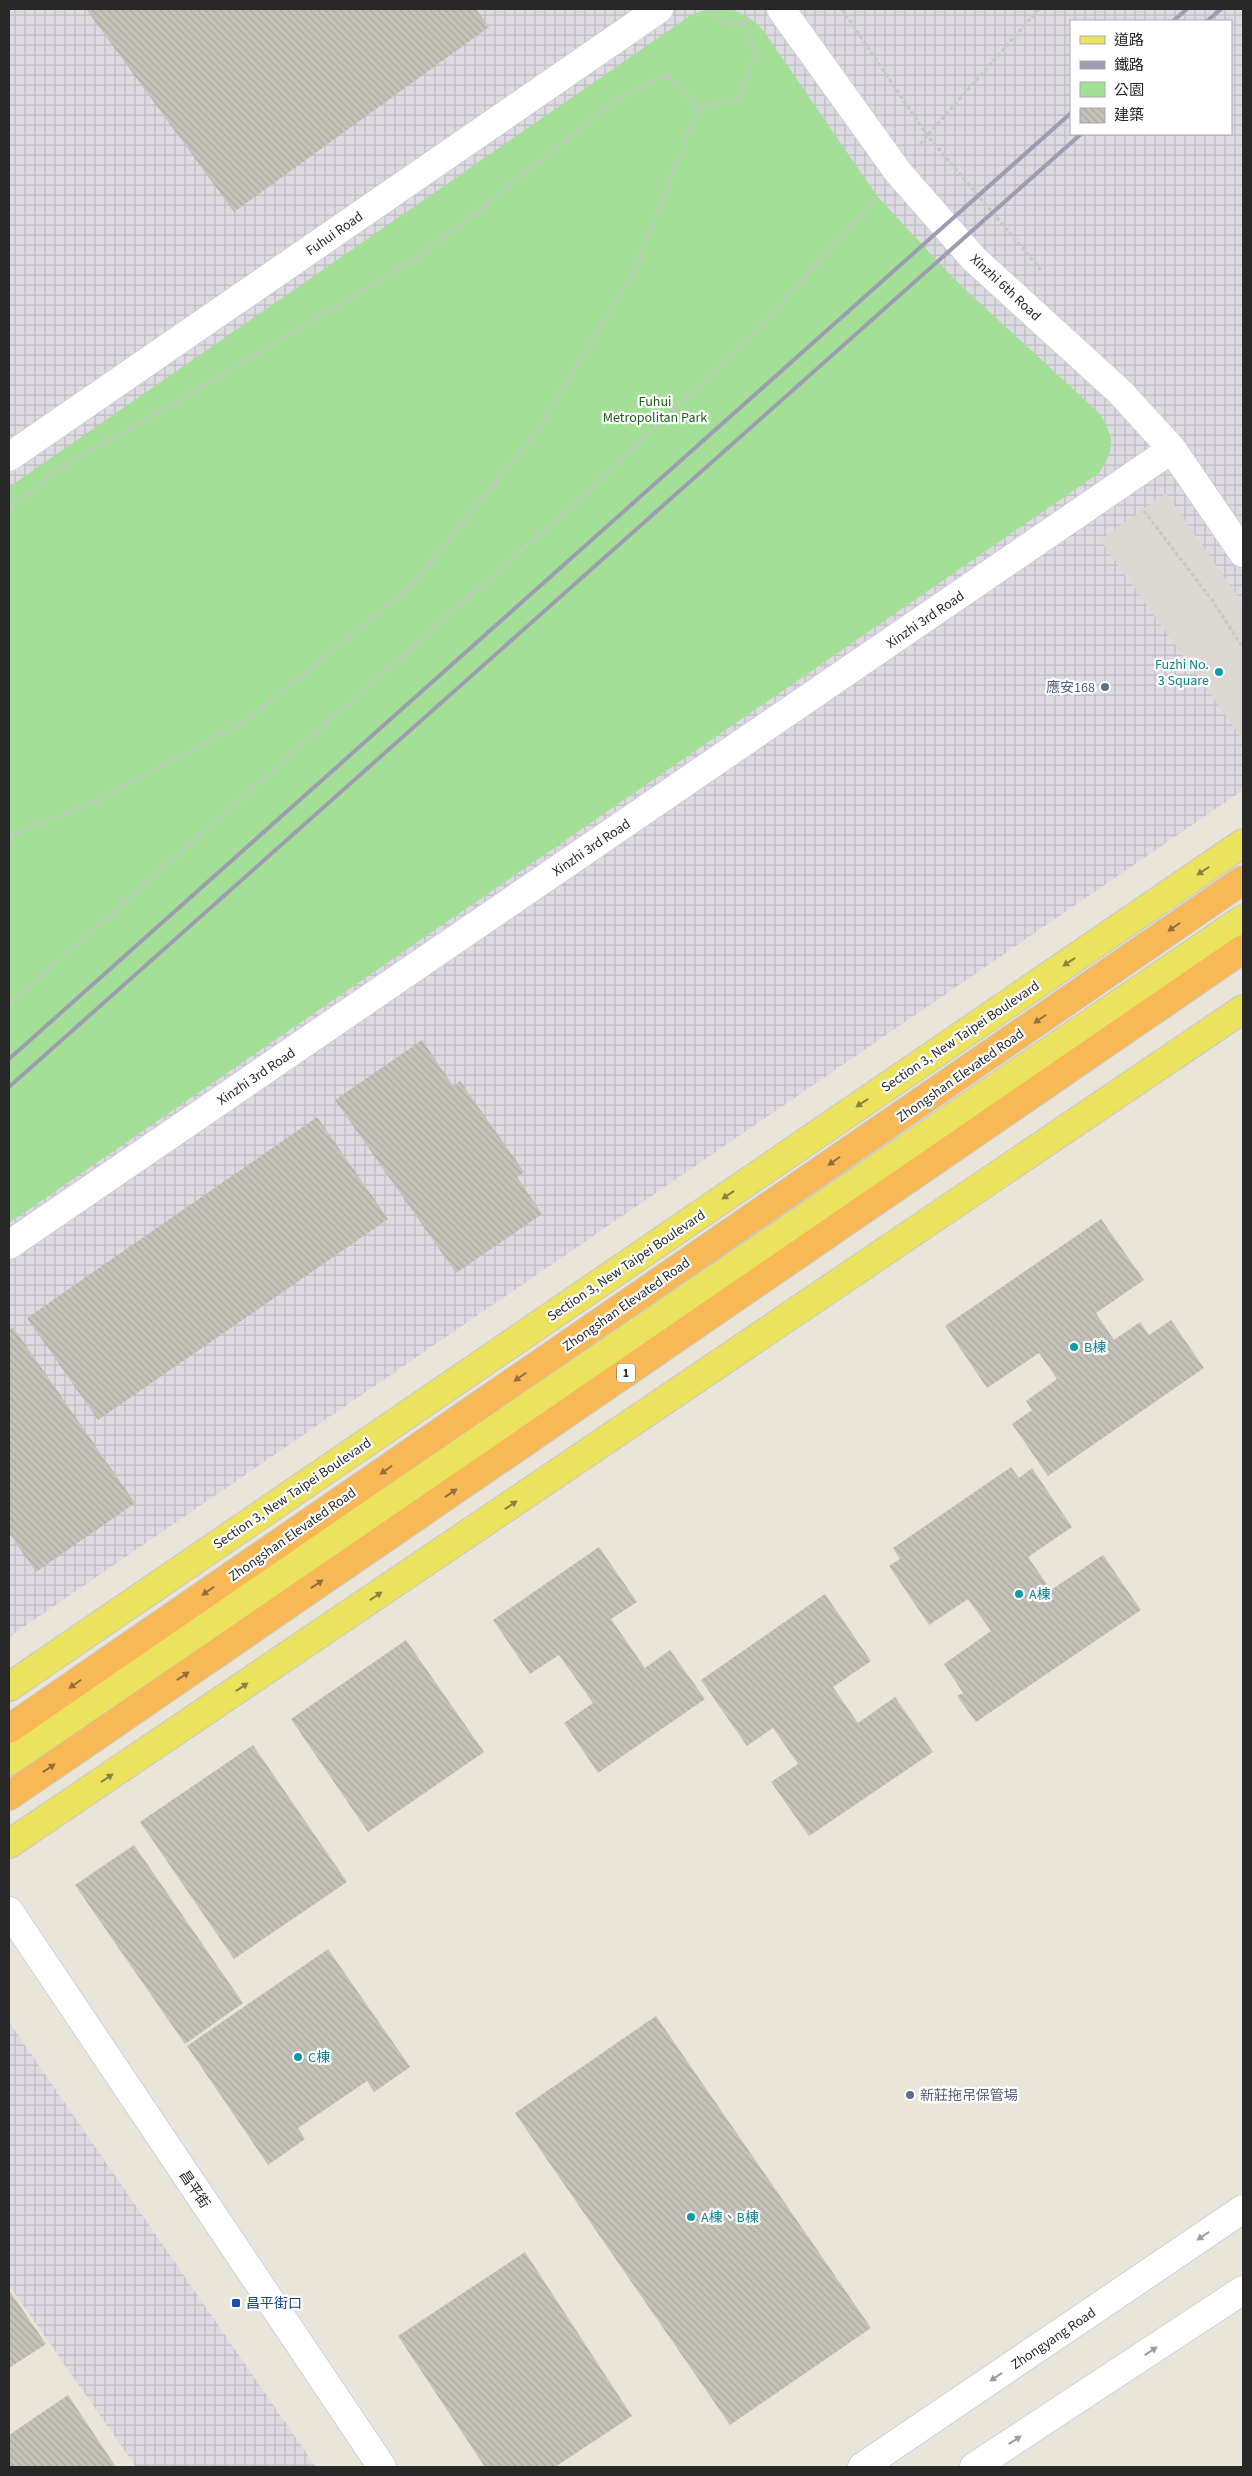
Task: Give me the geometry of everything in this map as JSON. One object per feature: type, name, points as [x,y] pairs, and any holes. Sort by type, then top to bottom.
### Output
[{"type":"highway","name":"Zhongshan Elevated Road","points":[[9,1729],[1243,880]]},
{"type":"highway","name":"1","points":[[9,1796],[1243,949]]},
{"type":"main road","name":"Section 3, New Taipei Boulevard","points":[[9,1687],[1243,843]]},
{"type":"main road","name":"1","points":[[9,1761],[1243,919]]},
{"type":"main road","points":[[9,1844],[1243,1009]]},
{"type":"street","name":"Fuhui Road","points":[[9,457],[659,9]]},
{"type":"street","name":"Xinzhi 6th Road","points":[[781,9],[898,172],[974,259],[1120,392],[1172,449],[1243,553]]},
{"type":"street","name":"Xinzhi 3rd Road","points":[[9,1245],[1172,449]]},
{"type":"street","name":"昌平街","points":[[9,1911],[382,2467]]},
{"type":"street","name":"Zhongyang Road","points":[[862,2467],[1243,2209]]},
{"type":"street","points":[[974,2467],[1243,2290]]},
{"type":"path","points":[[704,9],[728,24],[743,23],[754,14]]},
{"type":"path","points":[[842,9],[927,135],[1047,276]]},
{"type":"path","points":[[9,1004],[587,492],[753,335],[898,172],[927,135],[1038,9]]},
{"type":"path","points":[[698,108],[739,98],[756,53],[743,23]]},
{"type":"path","points":[[9,508],[58,469],[170,406],[419,257],[619,98],[668,74],[698,108]]},
{"type":"path","points":[[9,836],[98,800],[247,720],[411,586],[536,432],[635,270],[698,108]]},
{"type":"shaded area","points":[[9,9],[1243,9],[1243,790],[9,1637]]},
{"type":"shaded area","name":"Fuzhi No. 3 Square","points":[[1166,493],[1243,604],[1243,740],[1100,540]]},
{"type":"shaded area","points":[[9,2022],[316,2467],[136,2467],[9,2285]]},
{"type":"green space","name":"Fuhui Metropolitan Park","points":[[707,9],[724,9],[738,12],[750,18],[763,30],[877,196],[955,280],[1100,414],[1108,431],[1111,444],[1108,457],[1099,473],[9,1223],[9,487],[691,15]]},
{"type":"building","points":[[86,9],[476,9],[489,27],[234,212]]},
{"type":"building","points":[[422,1040],[453,1086],[460,1081],[524,1172],[517,1177],[542,1214],[456,1273],[335,1100]]},
{"type":"building","points":[[317,1117],[388,1219],[98,1420],[27,1318]]},
{"type":"building","name":"B棟","points":[[1101,1219],[1144,1280],[1096,1313],[1114,1340],[1140,1322],[1149,1335],[1171,1320],[1204,1368],[1048,1476],[1012,1424],[1032,1410],[1026,1401],[1057,1379],[1039,1353],[987,1388],[945,1326]]},
{"type":"building","points":[[13,1327],[135,1503],[36,1572],[9,1533],[9,1330]]},
{"type":"building","name":"A棟","points":[[1011,1467],[1019,1478],[1032,1468],[1072,1527],[1028,1557],[1051,1590],[1103,1555],[1141,1610],[976,1722],[957,1696],[963,1693],[944,1664],[991,1631],[968,1599],[929,1625],[889,1566],[900,1559],[893,1548]]},
{"type":"building","points":[[599,1547],[637,1602],[611,1619],[645,1668],[670,1650],[705,1699],[598,1773],[564,1723],[593,1703],[559,1655],[530,1674],[493,1620]]},
{"type":"building","points":[[825,1594],[871,1661],[833,1687],[858,1723],[895,1697],[933,1752],[809,1836],[771,1782],[798,1764],[773,1728],[747,1746],[701,1680]]},
{"type":"building","points":[[406,1640],[484,1752],[368,1832],[291,1719]]},
{"type":"building","points":[[253,1745],[347,1882],[234,1959],[140,1822]]},
{"type":"building","points":[[134,1845],[243,2003],[185,2044],[75,1885]]},
{"type":"building","name":"C棟","points":[[328,1949],[410,2067],[374,2092],[367,2081],[298,2128],[305,2139],[268,2165],[187,2046]]},
{"type":"building","name":"A棟、B棟","points":[[656,2016],[871,2328],[730,2425],[515,2113]]},
{"type":"building","points":[[525,2252],[632,2416],[555,2467],[485,2467],[398,2336]]},
{"type":"building","points":[[9,2290],[46,2344],[9,2368]]},
{"type":"building","points":[[68,2395],[116,2467],[9,2467],[9,2435]]},
{"type":"railway","points":[[1174,20],[1187,9]]},
{"type":"railway","points":[[1208,20],[1221,9]]},
{"type":"railway","points":[[9,1059],[1070,114]]},
{"type":"railway","points":[[9,1087],[1080,135]]},
{"type":"place","name":"Fuzhi No. 3 Square","points":[[1219,672]]},
{"type":"place","name":"應安168","points":[[1105,687]]},
{"type":"place","name":"B棟","points":[[1074,1347]]},
{"type":"place","name":"A棟","points":[[1019,1594]]},
{"type":"place","name":"C棟","points":[[298,2057]]},
{"type":"place","name":"新莊拖吊保管場","points":[[910,2095]]},
{"type":"place","name":"A棟、B棟","points":[[691,2217]]},
{"type":"place","name":"昌平街口","points":[[236,2303]]}]
